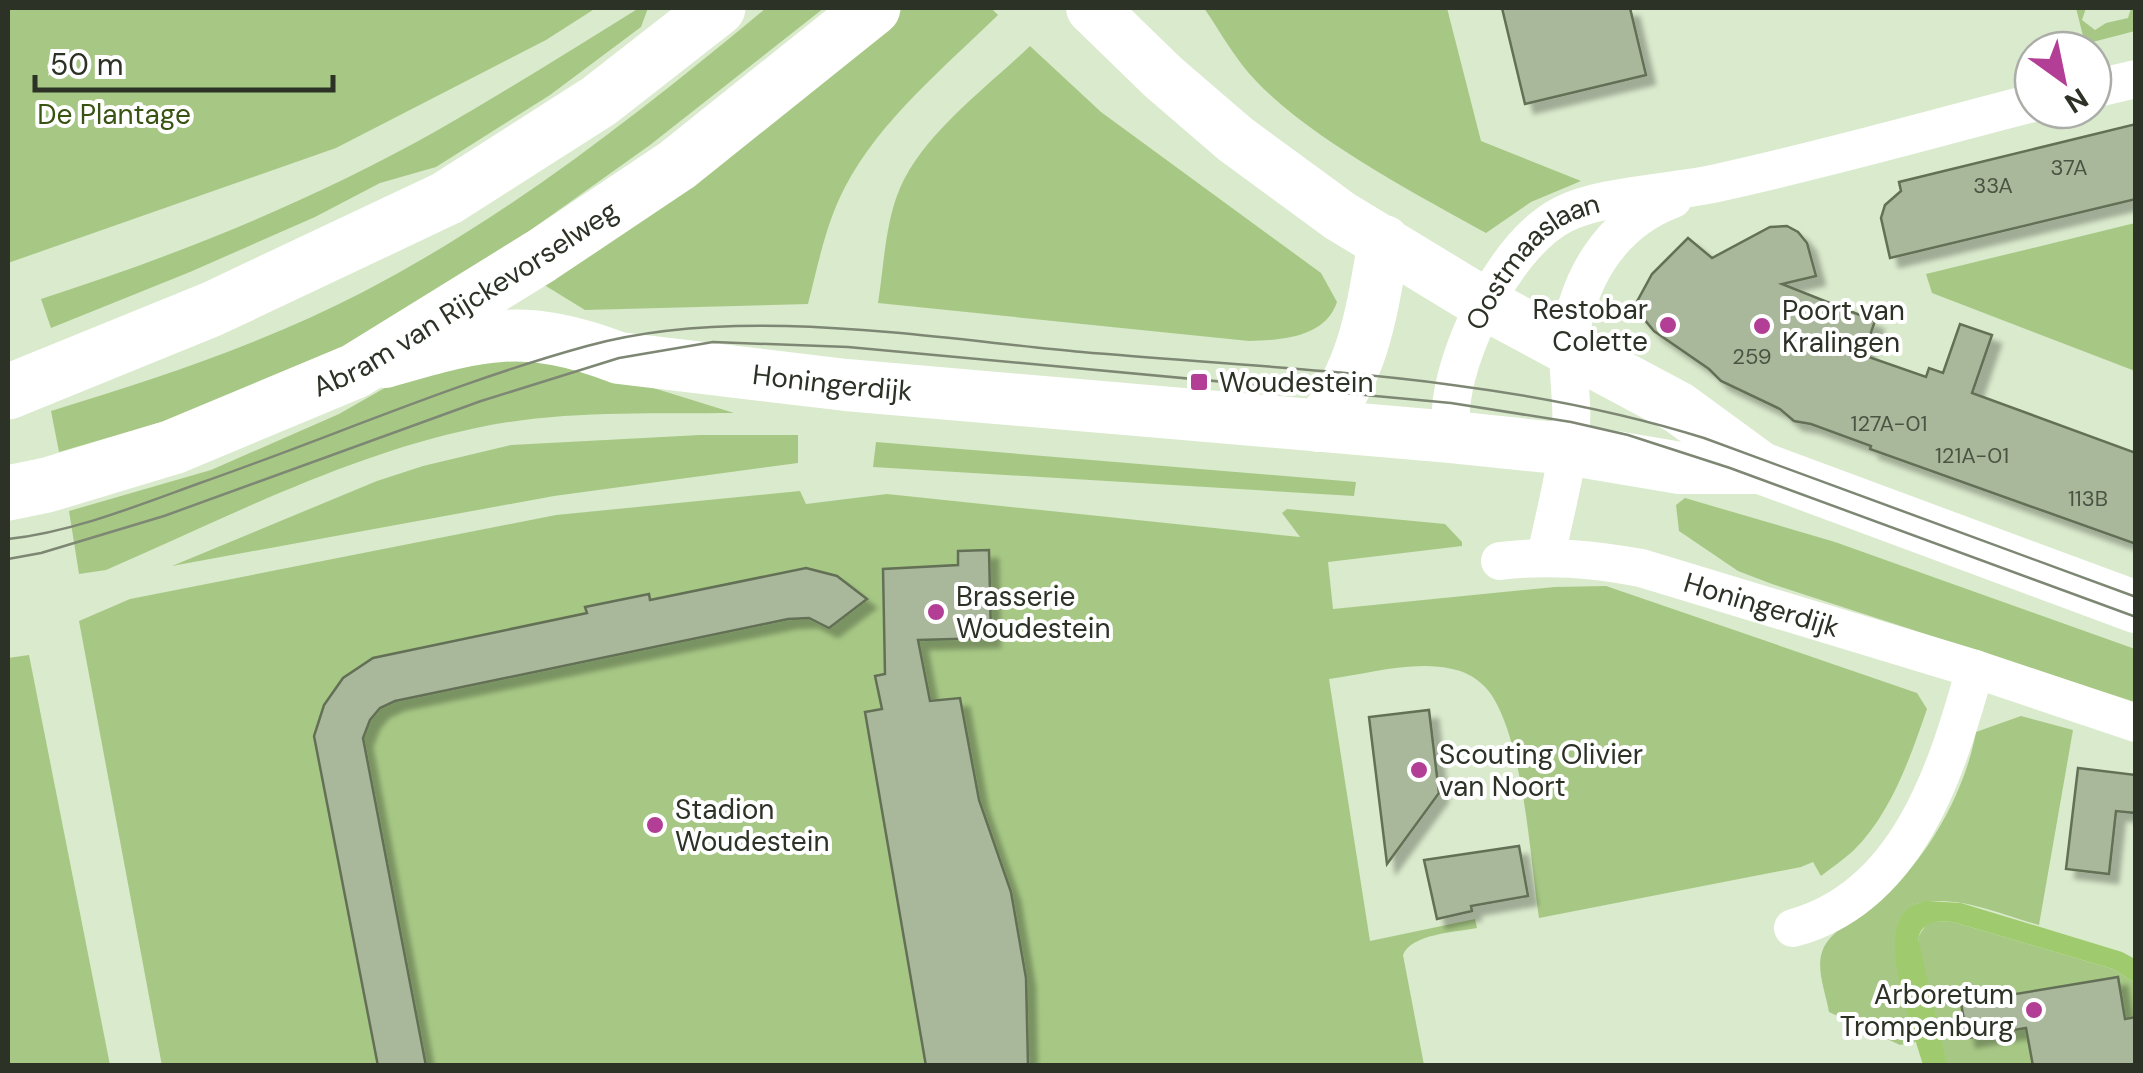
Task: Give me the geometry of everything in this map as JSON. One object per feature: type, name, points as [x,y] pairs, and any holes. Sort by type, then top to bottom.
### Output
[{"type":"main road","points":[[15,384],[212,309],[447,198],[599,100],[718,8]]},
{"type":"main road","name":"Abram van Rijckevorselweg","points":[[8,493],[173,448],[355,371],[541,256],[678,165],[873,8]]},
{"type":"street","name":"Honingerdijk","points":[[1092,8],[1235,139],[1340,216],[1485,304],[1679,408],[1761,468],[2136,608]]},
{"type":"street","name":"Oostmaaslaan","points":[[1567,450],[1571,422],[1569,348],[1586,279],[1615,235],[1659,204],[1713,184],[2013,108]]},
{"type":"street","name":"Oostmaaslaan","points":[[1451,437],[1454,386],[1485,304],[1525,247],[1546,226],[1562,215],[1655,192],[1713,184]]},
{"type":"street","points":[[1319,426],[1364,350],[1384,241]]},
{"type":"street","name":"Honingerdijk","points":[[355,371],[472,337],[527,334],[587,346],[619,358],[846,385],[1451,437],[1680,468],[1761,468]]},
{"type":"street","points":[[1546,556],[1567,450]]},
{"type":"street","name":"Honingerdijk","points":[[1500,561],[1546,556],[1641,568],[1975,669],[2136,723]]},
{"type":"street","points":[[1793,928],[1839,910],[1892,862],[1927,807],[1951,756],[1975,669]]},
{"type":"green space","name":"De Plantage","points":[[8,8],[596,8],[546,40],[336,148],[8,263]]},
{"type":"green space","points":[[639,8],[648,8],[641,27],[550,95],[436,167],[380,183],[315,217],[51,328],[41,299],[194,245],[342,180],[463,115]]},
{"type":"green space","points":[[766,8],[824,8],[650,145],[399,324],[230,402],[59,452],[51,411],[249,344],[363,292],[417,262],[572,160]]},
{"type":"green space","points":[[895,8],[991,8],[998,15],[914,96],[860,162],[833,215],[808,304],[585,310],[541,283]]},
{"type":"green space","points":[[1204,8],[1447,8],[1481,141],[1581,181],[1531,202],[1486,233],[1356,158],[1292,113],[1243,66]]},
{"type":"green space","points":[[2076,8],[2086,8],[2082,20],[2095,30],[2082,30]]},
{"type":"green space","points":[[2131,8],[2135,8],[2135,31],[2113,37],[2113,30],[2095,30],[2128,18]]},
{"type":"green space","points":[[1030,46],[1101,112],[1321,273],[1337,302],[1323,323],[1300,335],[1249,341],[878,303],[891,216],[910,168],[940,130]]},
{"type":"green space","points":[[2135,223],[2135,371],[1932,293],[1926,274]]},
{"type":"green space","points":[[484,347],[602,372],[734,413],[604,414],[539,418],[476,428],[334,471],[106,570],[79,574],[69,511],[211,470],[339,414],[404,377]]},
{"type":"green space","points":[[700,435],[798,435],[798,463],[554,496],[172,566],[377,481],[423,466],[511,445]]},
{"type":"green space","points":[[876,442],[1356,482],[1354,496],[873,467]]},
{"type":"green space","points":[[800,491],[806,504],[887,494],[1300,537],[1282,513],[1287,509],[1445,524],[1462,546],[1328,562],[1333,609],[1555,587],[1606,586],[1917,693],[1927,709],[1889,803],[1853,851],[1821,876],[1813,862],[1539,918],[1519,775],[1504,721],[1486,688],[1465,673],[1437,667],[1406,667],[1329,679],[1370,941],[1475,919],[1477,928],[1424,938],[1403,955],[1424,1065],[162,1066],[79,621],[130,599],[556,515]]},
{"type":"green space","points":[[1685,498],[1835,542],[2135,649],[2135,702],[1738,571],[1679,531],[1676,505]]},
{"type":"green space","points":[[29,655],[110,1065],[8,1065],[8,658]]},
{"type":"green space","points":[[2021,716],[2073,730],[2039,925],[1962,903],[1916,904],[1895,944],[1916,1042],[1900,1045],[1829,1012],[1820,966],[1827,943],[1844,925],[1887,894],[1923,853],[1965,774],[1976,732]]},
{"type":"green space","name":"Arboretum Trompenburg","points":[[1933,921],[1953,922],[2113,969],[2135,983],[2135,1065],[1912,1065],[1934,1062],[1918,937]]},
{"type":"shaded area","points":[[1927,901],[1961,903],[2122,952],[2135,959],[2135,983],[2113,969],[1953,922],[1932,923],[1918,938],[1947,1065],[1923,1065],[1901,991],[1895,950],[1903,914]]},
{"type":"building","points":[[1502,8],[1630,8],[1646,75],[1525,104]]},
{"type":"building","points":[[2136,124],[2136,199],[1890,258],[1881,218],[1885,205],[1901,191],[1899,182]]},
{"type":"building","points":[[1787,226],[1807,243],[1816,276],[1782,284],[1875,321],[1863,355],[1926,377],[1929,368],[1943,373],[1960,324],[1992,335],[1972,393],[2136,453],[2136,544],[1794,421],[1780,409],[1721,381],[1654,331],[1634,307],[1652,274],[1688,238],[1712,258],[1770,227]]},
{"type":"building","points":[[989,550],[991,638],[918,640],[930,701],[960,698],[979,800],[1011,892],[1026,978],[1028,1066],[926,1066],[865,712],[882,709],[875,676],[885,674],[883,569],[958,565],[958,551]]},
{"type":"building","points":[[806,568],[837,576],[867,599],[829,628],[809,618],[788,619],[395,701],[380,708],[363,738],[426,1066],[378,1066],[314,736],[324,705],[343,678],[373,658],[587,613],[585,607],[649,594],[650,600]]},
{"type":"building","points":[[1429,710],[1439,793],[1387,864],[1369,717]]},
{"type":"building","points":[[2078,768],[2136,775],[2136,813],[2116,811],[2109,874],[2066,869]]},
{"type":"building","points":[[1519,846],[1528,896],[1471,906],[1472,911],[1437,919],[1424,860]]},
{"type":"building","points":[[2118,977],[2125,1019],[2136,1017],[2136,1066],[2033,1066],[2026,1028],[1967,1038],[1961,1003]]},
{"type":"tram line","points":[[8,539],[106,517],[441,393],[587,346],[706,327],[769,326],[897,333],[1396,378],[1552,401],[1704,438],[2136,597]]},
{"type":"tram line","points":[[8,559],[164,516],[481,401],[619,358],[713,342],[848,347],[1451,403],[1571,422],[1628,435],[1730,468],[2136,617]]},
{"type":"place","name":"Restobar Colette","points":[[1668,325]]},
{"type":"place","name":"Poort van Kralingen","points":[[1762,326]]},
{"type":"place","name":"Woudestein","points":[[1199,382]]},
{"type":"place","name":"Brasserie Woudestein","points":[[936,612]]},
{"type":"place","name":"Scouting Olivier van Noort","points":[[1419,770]]},
{"type":"place","name":"Stadion Woudestein","points":[[655,825]]},
{"type":"place","name":"Arboretum Trompenburg","points":[[2034,1010]]}]
